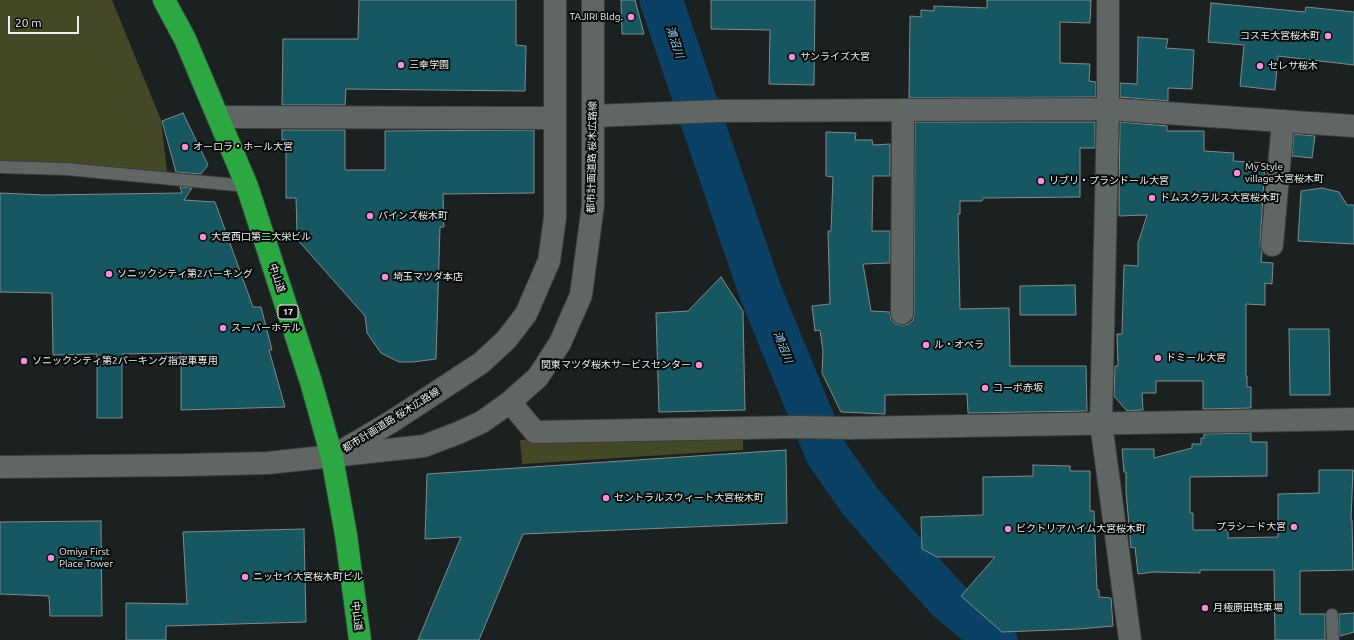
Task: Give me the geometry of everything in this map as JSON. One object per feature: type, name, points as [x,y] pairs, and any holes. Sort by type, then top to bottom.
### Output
[{"type":"highway","name":"中山道","points":[[164,0],[185,40],[247,186],[311,382],[332,456],[347,543],[360,640]]},
{"type":"street","name":"都市計画道路 桜木広路線","points":[[332,456],[391,422],[481,363],[506,340],[526,314],[549,261],[555,218],[555,0]]},
{"type":"street","name":"都市計画道路 桜木広路線","points":[[332,456],[424,446],[458,434],[482,422],[510,402],[538,377],[560,343],[581,295],[593,205],[593,0]]},
{"type":"street","points":[[1108,0],[1108,109],[1101,423],[1130,640]]},
{"type":"street","points":[[593,116],[718,111],[1108,109],[1354,126]]},
{"type":"street","points":[[902,313],[903,110]]},
{"type":"street","points":[[218,117],[555,118]]},
{"type":"street","points":[[1272,245],[1283,121]]},
{"type":"street","points":[[510,402],[536,432],[1354,419]]},
{"type":"street","points":[[0,467],[268,463],[332,456]]},
{"type":"lane","points":[[0,167],[66,169],[247,186]]},
{"type":"lane","points":[[1332,615],[1333,640]]},
{"type":"green space","points":[[0,0],[112,0],[161,120],[167,172],[0,161]]},
{"type":"green space","points":[[743,436],[743,450],[522,464],[520,440]]},
{"type":"building","points":[[359,0],[516,0],[516,45],[526,46],[525,91],[346,89],[345,105],[282,105],[283,39],[358,39]]},
{"type":"building","name":"TAJIRI Bldg.","points":[[621,0],[635,0],[644,34],[622,34]]},
{"type":"building","name":"サンライズ大宮","points":[[711,0],[815,0],[814,85],[769,84],[770,30],[711,29]]},
{"type":"building","points":[[987,0],[1091,0],[1090,23],[1060,22],[1060,63],[1090,64],[1089,81],[1096,82],[1096,97],[909,98],[910,16],[921,17],[921,10],[934,11],[934,6],[987,8]]},
{"type":"building","points":[[1211,3],[1305,12],[1306,7],[1354,12],[1354,65],[1278,56],[1275,90],[1240,86],[1244,45],[1208,42]]},
{"type":"building","points":[[1138,37],[1168,39],[1166,48],[1194,50],[1192,89],[1168,88],[1168,101],[1120,97],[1120,83],[1137,84]]},
{"type":"building","points":[[183,113],[208,165],[201,174],[176,172],[162,121]]},
{"type":"building","points":[[915,122],[1095,122],[1095,148],[1080,148],[1080,197],[983,198],[982,201],[960,201],[960,214],[958,214],[960,309],[1009,308],[1010,366],[1086,366],[1087,411],[968,413],[967,394],[885,395],[885,414],[841,412],[822,373],[823,351],[820,330],[815,331],[812,306],[830,304],[828,231],[831,231],[833,177],[826,176],[826,132],[856,133],[855,140],[872,140],[873,145],[890,144],[890,176],[873,176],[872,231],[890,231],[890,263],[863,264],[871,311],[890,312],[891,320],[896,324],[902,325],[909,324],[913,320],[914,313]]},
{"type":"building","points":[[1120,122],[1167,126],[1167,131],[1204,131],[1204,151],[1234,153],[1233,161],[1265,163],[1260,244],[1262,251],[1261,262],[1273,263],[1272,284],[1265,283],[1265,305],[1246,304],[1246,376],[1247,387],[1251,387],[1251,408],[1203,409],[1203,381],[1156,381],[1156,393],[1142,393],[1143,410],[1127,411],[1114,396],[1115,366],[1118,366],[1117,334],[1122,334],[1124,265],[1138,266],[1138,243],[1147,215],[1119,216]]},
{"type":"building","points":[[282,130],[345,130],[345,170],[385,170],[385,131],[534,130],[534,193],[443,194],[444,227],[440,227],[436,359],[399,362],[381,353],[367,333],[365,316],[296,238],[296,198],[286,198],[286,140],[282,140]]},
{"type":"building","points":[[1294,134],[1315,136],[1312,158],[1292,156]]},
{"type":"building","points":[[180,187],[192,188],[184,200],[215,202],[253,307],[261,307],[272,350],[269,350],[285,407],[181,410],[181,353],[122,354],[122,418],[97,418],[97,354],[53,355],[52,293],[0,292],[0,193],[44,195],[182,193]]},
{"type":"building","points":[[1322,188],[1339,192],[1347,205],[1354,205],[1354,244],[1298,241],[1301,191]]},
{"type":"building","points":[[721,277],[743,311],[745,410],[659,412],[656,313],[688,311]]},
{"type":"building","points":[[1075,285],[1076,315],[1020,315],[1020,286]]},
{"type":"building","points":[[1289,329],[1329,329],[1330,395],[1290,395]]},
{"type":"building","points":[[1251,433],[1251,442],[1267,442],[1267,476],[1190,477],[1190,513],[1193,513],[1193,530],[1228,530],[1228,538],[1278,537],[1278,494],[1319,493],[1319,470],[1353,470],[1351,520],[1353,570],[1300,571],[1300,614],[1325,614],[1325,640],[1275,640],[1274,570],[1200,570],[1200,573],[1154,572],[1138,574],[1135,547],[1131,548],[1126,492],[1126,472],[1124,472],[1122,449],[1154,449],[1154,458],[1192,448],[1192,444],[1201,444],[1201,438],[1204,438],[1204,434]]},
{"type":"building","name":"セントラルスウィート大宮桜木町","points":[[786,450],[787,523],[523,534],[479,640],[418,640],[461,537],[425,539],[427,474]]},
{"type":"building","points":[[1033,465],[1070,466],[1070,471],[1090,471],[1090,511],[1094,511],[1097,590],[1099,590],[1099,597],[1111,598],[1113,626],[1002,632],[961,596],[995,557],[937,557],[922,549],[921,517],[983,515],[983,477],[1033,476]]},
{"type":"building","name":"Omiya First Place Tower","points":[[101,521],[102,616],[50,616],[49,596],[0,594],[0,522]]},
{"type":"building","name":"ニッセイ大宮桜木町ビル","points":[[304,529],[306,622],[166,626],[166,640],[126,640],[126,603],[187,604],[183,532]]},
{"type":"building","points":[[1354,613],[1354,632],[1340,636],[1339,614]]},
{"type":"waterway","name":"鴻沼川","points":[[661,0],[760,291],[827,454],[860,501],[898,545],[949,601],[996,640]]},
{"type":"place","name":"TAJIRI Bldg.","points":[[631,17]]},
{"type":"place","name":"コスモ大宮桜木町","points":[[1328,36]]},
{"type":"place","name":"サンライズ大宮","points":[[792,57]]},
{"type":"place","name":"三幸学園","points":[[401,65]]},
{"type":"place","name":"セレサ桜木","points":[[1260,66]]},
{"type":"place","name":"オーロラ・ホール大宮","points":[[185,147]]},
{"type":"place","name":"My Style village大宮桜木町","points":[[1237,173]]},
{"type":"place","name":"リブリ・プランドール大宮","points":[[1041,181]]},
{"type":"place","name":"ドムスクラルス大宮桜木町","points":[[1152,198]]},
{"type":"place","name":"パインズ桜木町","points":[[370,216]]},
{"type":"place","name":"大宮西口第二大栄ビル","points":[[203,237]]},
{"type":"place","name":"ソニックシティ第2パーキング","points":[[109,274]]},
{"type":"place","name":"埼玉マツダ本店","points":[[385,277]]},
{"type":"place","name":"スーパーホテル","points":[[223,328]]},
{"type":"place","name":"ル・オペラ","points":[[926,345]]},
{"type":"place","name":"ドミール大宮","points":[[1158,358]]},
{"type":"place","name":"ソニックシティ第2パーキング指定車専用","points":[[24,361]]},
{"type":"place","name":"関東マツダ桜木サービスセンター","points":[[699,365]]},
{"type":"place","name":"コーポ赤坂","points":[[985,388]]},
{"type":"place","name":"セントラルスウィート大宮桜木町","points":[[606,498]]},
{"type":"place","name":"プラシード大宮","points":[[1294,527]]},
{"type":"place","name":"ビクトリアハイム大宮桜木町","points":[[1008,529]]},
{"type":"place","name":"Omiya First Place Tower","points":[[51,558]]},
{"type":"place","name":"ニッセイ大宮桜木町ビル","points":[[245,577]]},
{"type":"place","name":"月極原田駐車場","points":[[1205,608]]}]
